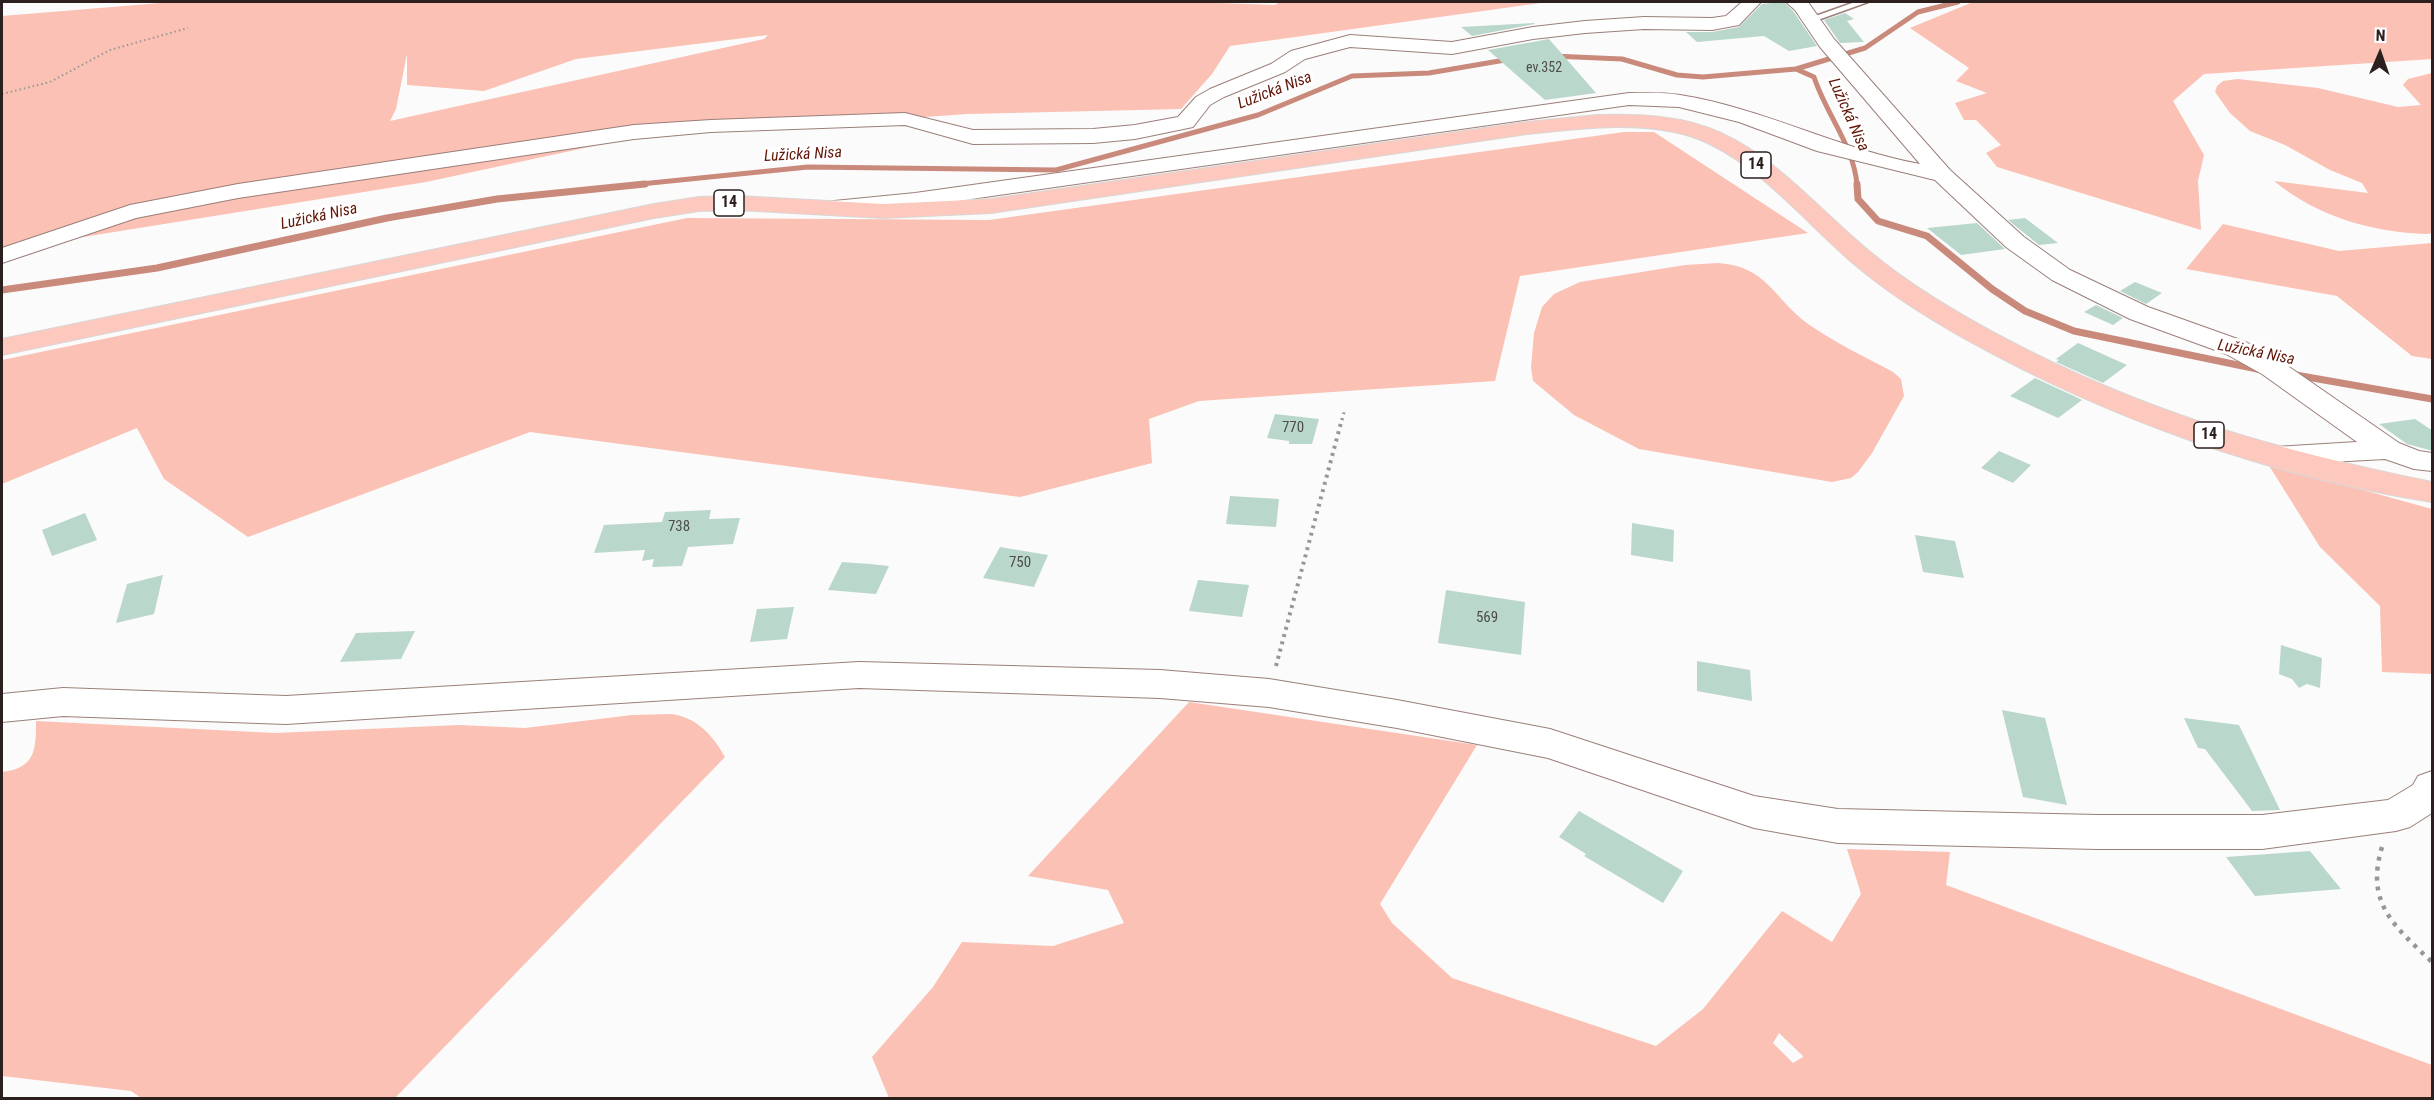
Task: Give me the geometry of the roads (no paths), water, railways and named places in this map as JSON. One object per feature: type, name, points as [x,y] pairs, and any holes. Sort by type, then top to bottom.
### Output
[{"type":"main road","name":"14","points":[[2,347],[654,211],[699,204],[738,203],[930,210],[991,206],[1527,128],[1605,121],[1666,125],[1711,137],[1746,158],[1867,262],[1959,324],[2014,355],[2100,397],[2275,456],[2365,480],[2433,492]]},
{"type":"street","points":[[2,256],[130,212],[238,191],[634,132],[711,126],[905,118],[973,137],[1094,136],[1185,122],[1203,101],[1217,93],[1278,68],[1298,55],[1350,41],[1452,48],[1533,33],[1585,27],[1644,23],[1712,24],[1731,21],[1752,2]]},
{"type":"street","points":[[1795,2],[1812,19],[1841,59],[1942,175],[2015,242],[2061,275],[2139,313],[2236,348],[2279,373],[2388,450],[2414,460],[2433,462]]},
{"type":"street","points":[[833,208],[1026,185],[1629,99],[1679,101],[1746,117],[1826,146],[1942,175]]},
{"type":"street","points":[[1026,185],[1061,162],[1094,136]]},
{"type":"street","points":[[2275,456],[2388,450]]},
{"type":"street","points":[[2,708],[63,702],[286,710],[859,675],[1160,684],[1269,693],[1397,714],[1550,744],[1754,812],[1838,826],[2074,832],[2262,832],[2396,815],[2427,796],[2433,787]]},
{"type":"lane","points":[[1812,19],[1863,2]]},
{"type":"waterway","points":[[1796,69],[1865,48],[1918,12],[1958,2]]},
{"type":"waterway","name":"Lužická Nisa","points":[[1552,56],[1622,59],[1677,75],[1703,77],[1796,69]]},
{"type":"waterway","name":"Lužická Nisa","points":[[631,185],[808,167],[1056,170],[1258,115],[1352,76],[1429,73],[1511,59]]},
{"type":"waterway","name":"Lužická Nisa","points":[[1796,69],[1814,77],[1851,157],[1857,185]]},
{"type":"waterway","name":"Lužická Nisa","points":[[2,290],[157,268],[387,218],[497,199],[645,184]]},
{"type":"waterway","name":"Lužická Nisa","points":[[1857,184],[1858,199],[1878,221],[1927,236],[1992,289],[2025,311],[2074,331],[2262,370]]},
{"type":"waterway","name":"Lužická Nisa","points":[[2290,374],[2432,399]]}]
